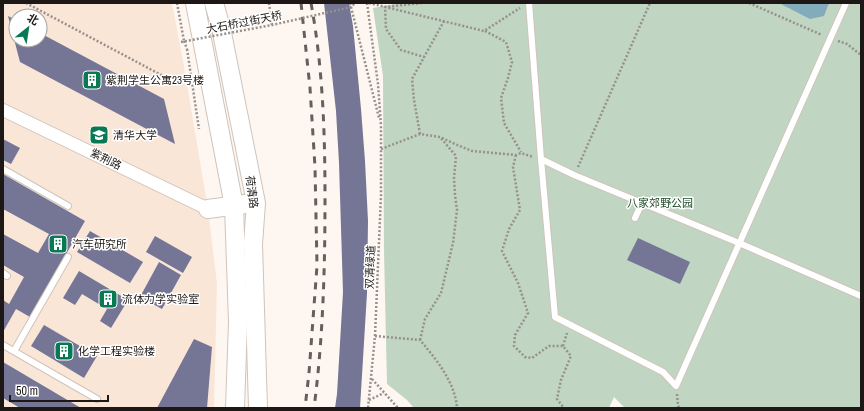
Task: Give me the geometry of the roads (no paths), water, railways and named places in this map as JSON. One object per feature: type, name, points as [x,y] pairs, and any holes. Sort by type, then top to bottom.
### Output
[{"type":"main road","name":"荷清路","points":[[195,3],[234,206],[238,322],[235,408]]},
{"type":"main road","name":"荷清路","points":[[214,3],[221,28],[256,203],[253,244],[258,408]]},
{"type":"main road","points":[[208,209],[256,203]]},
{"type":"street","name":"紫荆路","points":[[3,110],[208,209]]},
{"type":"lane","points":[[529,3],[540,159],[555,317],[664,372],[676,386],[846,3]]},
{"type":"lane","points":[[540,159],[574,175],[739,243],[861,296]]},
{"type":"lane","points":[[3,169],[68,206]]},
{"type":"lane","points":[[635,218],[642,203]]},
{"type":"lane","points":[[14,351],[68,257]]},
{"type":"lane","points":[[3,345],[97,399]]},
{"type":"water","points":[[779,3],[829,3],[824,16],[810,19]]},
{"type":"railway","points":[[301,3],[310,88],[315,167],[317,266],[305,408]]},
{"type":"railway","points":[[311,3],[321,76],[325,175],[323,304],[320,356],[314,408]]},
{"type":"place","name":"紫荆学生公寓23号楼","points":[[92,80]]},
{"type":"place","name":"清华大学","points":[[99,135]]},
{"type":"place","name":"汽车研究所","points":[[58,244]]},
{"type":"place","name":"流体力学实验室","points":[[108,299]]},
{"type":"place","name":"化学工程实验楼","points":[[64,351]]},
{"type":"park label","name":"八家郊野公园","points":[[660,203]]}]
